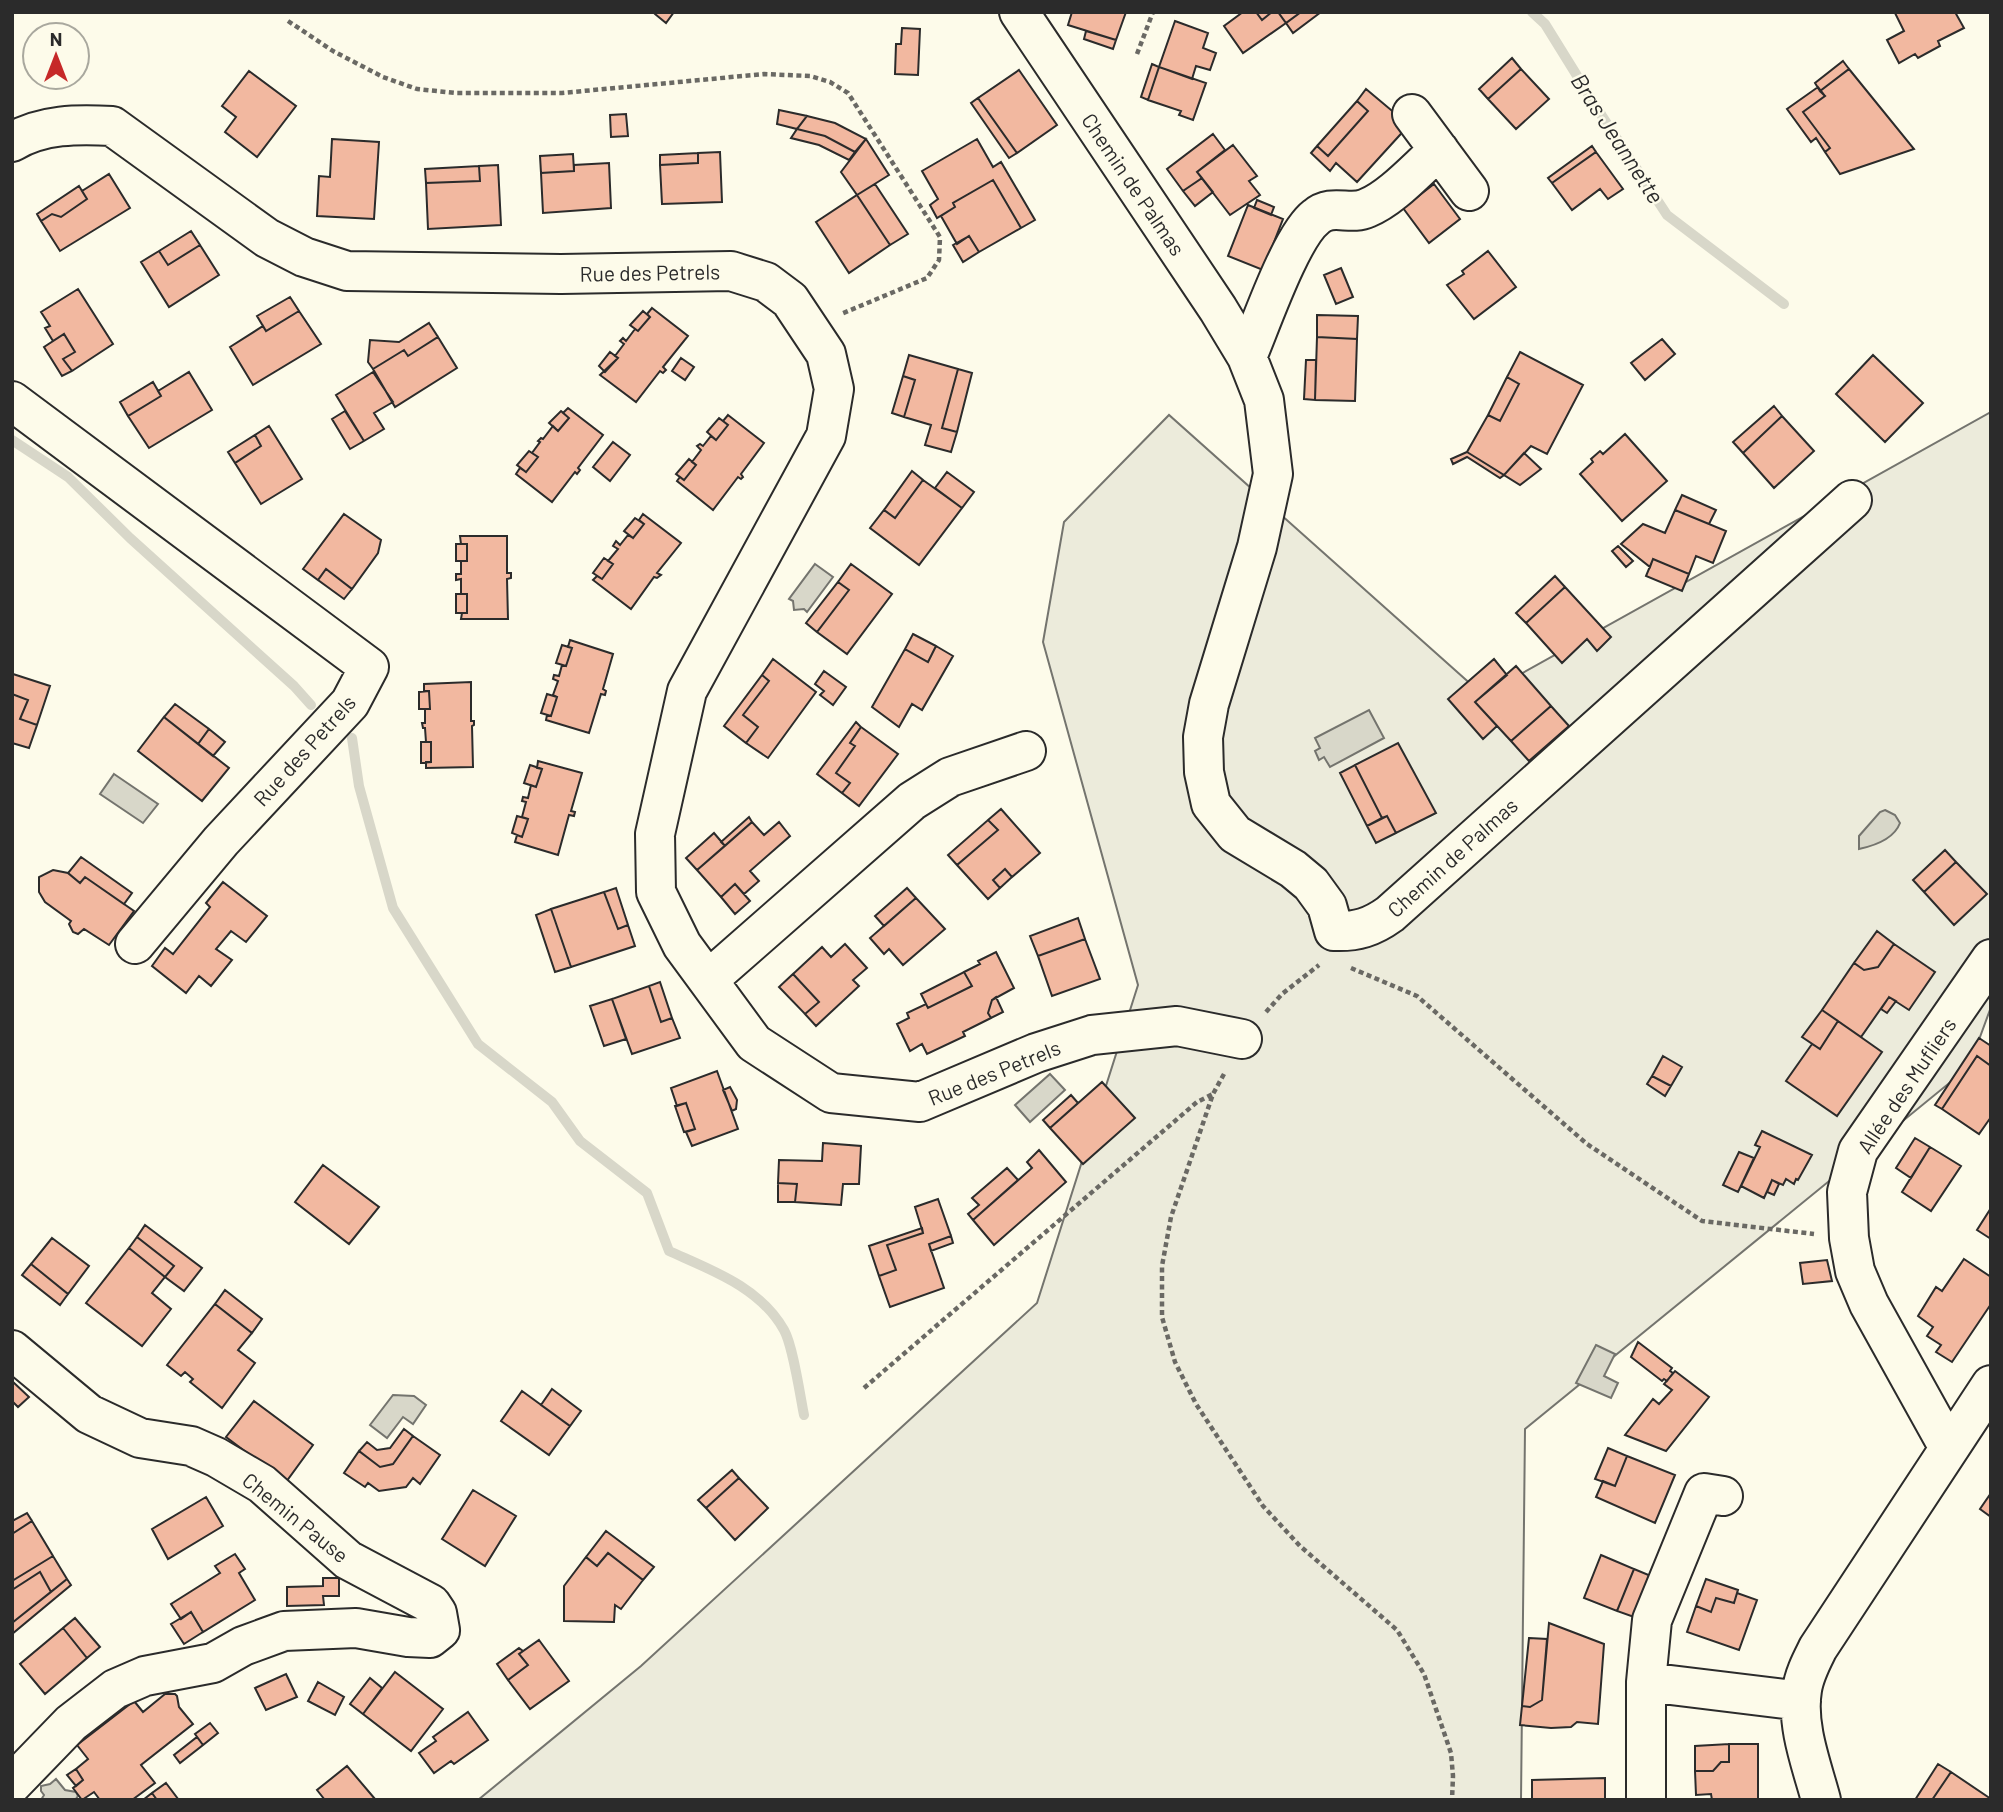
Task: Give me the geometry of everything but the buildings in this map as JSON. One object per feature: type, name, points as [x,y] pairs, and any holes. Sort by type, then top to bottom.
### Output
[{"type":"street","name":"Chemin de Palmas","points":[[1019,12],[1218,309],[1247,357],[1264,401],[1273,474],[1257,547],[1209,704],[1203,737],[1204,772],[1211,804],[1236,835],[1293,869],[1311,884],[1327,906],[1331,944],[1376,924],[1390,914],[1852,500]]},
{"type":"street","points":[[1412,114],[1469,191]]},
{"type":"street","name":"Rue des Petrels","points":[[12,142],[22,136],[53,127],[112,126],[267,238],[304,257],[347,271],[561,274],[731,271],[766,282],[790,300],[827,355],[834,389],[826,436],[687,691],[655,834],[656,892],[682,945],[754,1043],[831,1093],[920,1102],[1036,1053],[1092,1035],[1177,1026],[1242,1038]]},
{"type":"street","points":[[1247,357],[1296,242],[1315,217],[1334,209],[1367,209],[1439,150]]},
{"type":"street","name":"Rue des Petrels","points":[[12,401],[369,667],[350,703],[221,841],[135,944]]},
{"type":"street","points":[[708,980],[912,802],[950,777],[1026,751]]},
{"type":"street","name":"Allée des Mufliers","points":[[1949,1448],[1869,1304],[1855,1271],[1849,1238],[1847,1192],[1858,1151],[1991,960]]},
{"type":"street","name":"Chemin Pause","points":[[12,1350],[101,1420],[140,1438],[191,1446],[262,1484],[348,1560],[431,1604],[438,1613],[440,1630],[430,1638],[356,1628],[284,1631],[243,1646],[213,1663],[145,1676],[115,1689],[71,1723],[12,1784]]},
{"type":"street","points":[[1821,1800],[1804,1736],[1801,1701],[1808,1668],[1818,1648],[1991,1385]]},
{"type":"street","points":[[1646,1800],[1646,1682],[1652,1620],[1704,1493],[1723,1496]]},
{"type":"street","points":[[1646,1682],[1801,1701]]},
{"type":"path","points":[[1137,54],[1153,12]]},
{"type":"path","points":[[288,21],[333,51],[383,77],[417,89],[456,93],[562,93],[764,74],[810,76],[830,82],[848,93],[940,237],[939,260],[927,278],[808,327]]},
{"type":"path","points":[[1452,1800],[1451,1753],[1424,1674],[1397,1630],[1300,1546],[1263,1506],[1196,1404],[1174,1362],[1162,1317],[1162,1266],[1171,1217],[1213,1094],[1242,1038],[1331,944],[1417,996],[1587,1144],[1702,1221],[1849,1238]]},
{"type":"path","points":[[864,1388],[1197,1102],[1213,1094]]},
{"type":"shaded area","points":[[1991,412],[1991,1007],[1969,1067],[1525,1429],[1521,1800],[478,1800],[641,1666],[1037,1303],[1138,985],[1043,642],[1064,522],[1169,415],[1483,695]]},
{"type":"shaded area","points":[[815,564],[833,577],[807,612],[804,609],[794,610],[793,601],[789,599]]},
{"type":"shaded area","points":[[1369,710],[1384,738],[1330,767],[1324,757],[1319,760],[1315,751],[1320,748],[1315,738]]},
{"type":"shaded area","points":[[114,774],[158,804],[143,823],[100,794]]},
{"type":"shaded area","points":[[1885,810],[1895,815],[1900,823],[1897,829],[1882,841],[1859,849],[1859,836],[1880,812]]},
{"type":"shaded area","points":[[1050,1074],[1065,1090],[1030,1122],[1015,1105]]},
{"type":"shaded area","points":[[1596,1345],[1615,1354],[1604,1376],[1618,1383],[1611,1398],[1576,1383]]},
{"type":"shaded area","points":[[393,1395],[414,1396],[426,1405],[413,1424],[403,1417],[387,1438],[370,1425]]},
{"type":"shaded area","points":[[56,1779],[65,1790],[76,1792],[78,1796],[75,1800],[41,1800],[44,1795],[41,1786]]},
{"type":"waterway","name":"Bras Jeannette","points":[[1532,12],[1545,24],[1667,215],[1784,304]]},
{"type":"waterway","points":[[12,440],[68,477],[130,538],[294,686],[311,705]]},
{"type":"waterway","points":[[352,738],[359,786],[393,908],[478,1044],[552,1102],[580,1141],[647,1193],[669,1251],[748,1291],[774,1315],[784,1330],[790,1347],[804,1415]]}]
